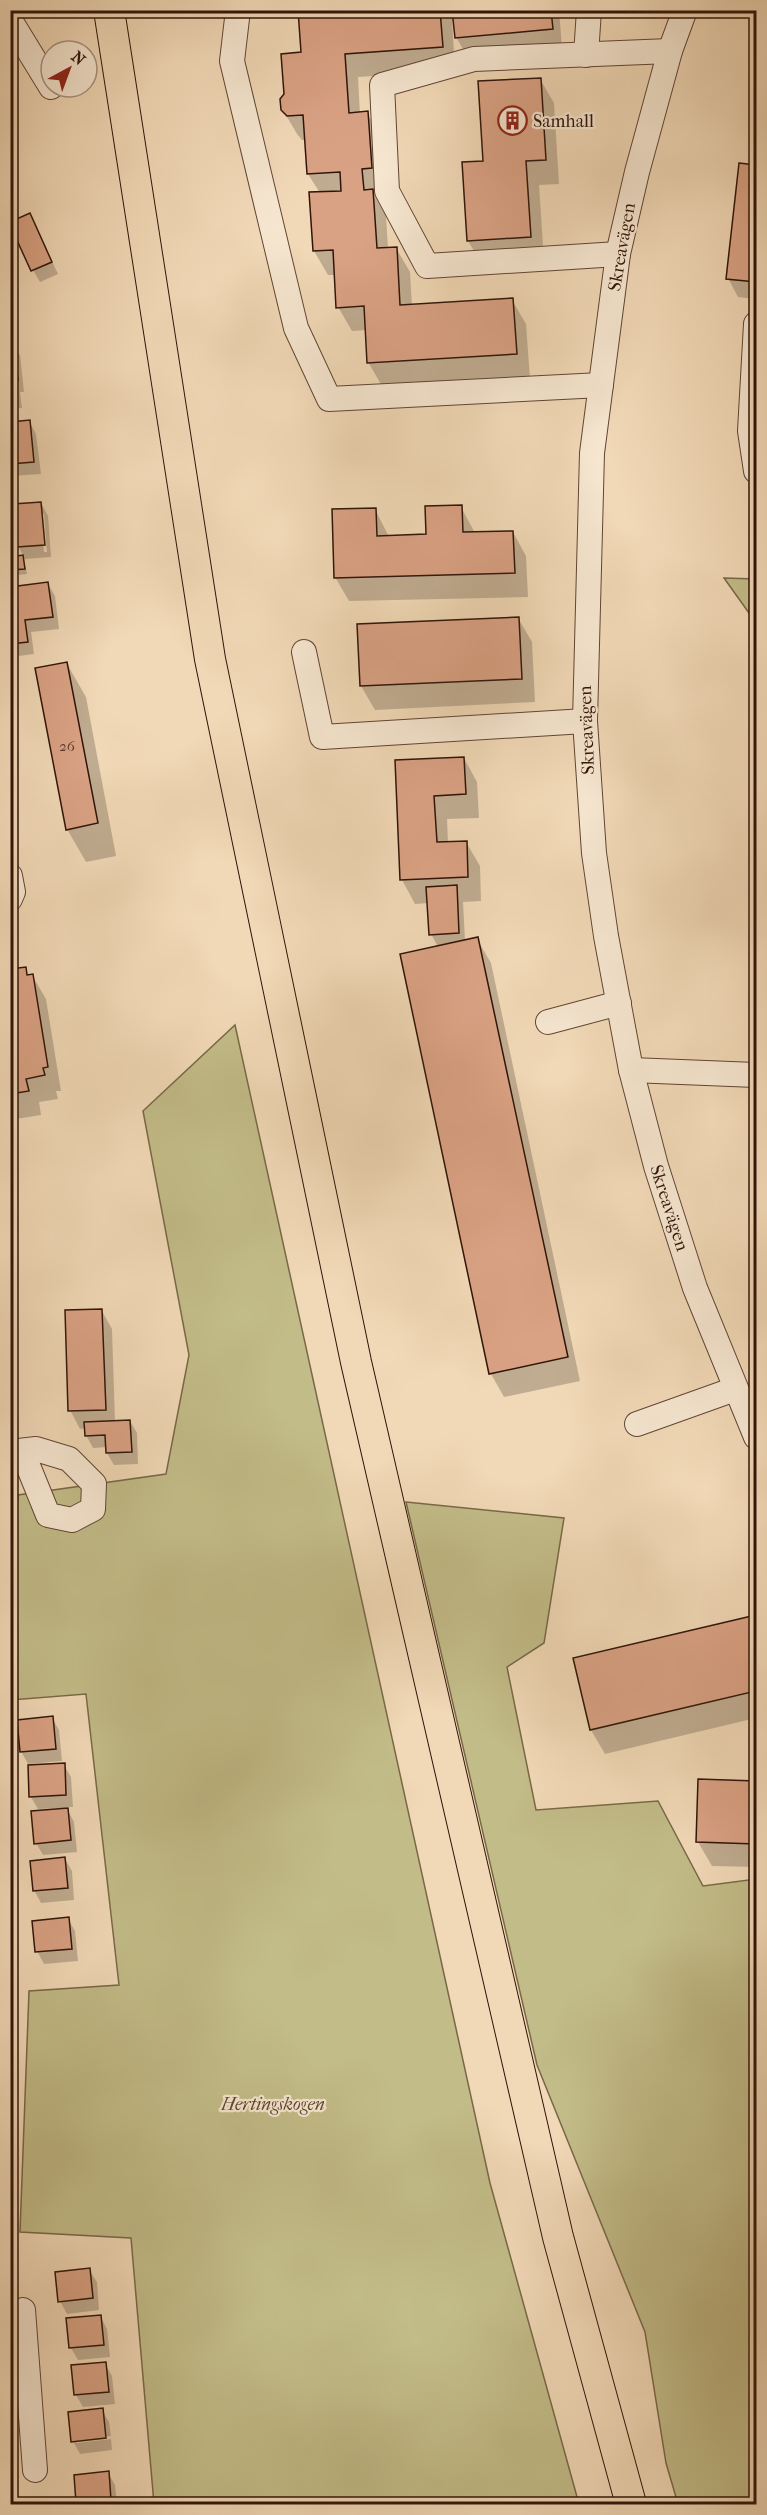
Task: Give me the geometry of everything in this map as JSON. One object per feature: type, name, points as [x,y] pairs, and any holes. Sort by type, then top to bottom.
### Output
[{"type":"main road","points":[[109,10],[210,659],[344,1304],[558,2237],[631,2505]]},
{"type":"street","points":[[238,10],[232,61],[296,328],[329,399],[601,385]]},
{"type":"street","points":[[586,55],[589,10]]},
{"type":"street","name":"Skreavägen","points":[[684,10],[670,51],[637,172],[618,254],[592,453],[585,721],[594,853],[606,936],[632,1070],[656,1166],[695,1288],[756,1437]]},
{"type":"street","points":[[10,20],[39,67]]},
{"type":"street","points":[[618,254],[427,266],[387,191],[382,85],[474,59],[670,51]]},
{"type":"street","points":[[756,324],[750,431],[756,471]]},
{"type":"street","points":[[304,652],[322,737],[585,721]]},
{"type":"street","points":[[10,876],[13,892],[10,899]]},
{"type":"street","points":[[548,1022],[619,1003]]},
{"type":"street","points":[[632,1070],[756,1075]]},
{"type":"street","points":[[637,1424],[735,1389]]},
{"type":"street","points":[[23,2310],[19,2387],[35,2470]]},
{"type":"green space","points":[[724,578],[756,579],[756,613],[749,613]]},
{"type":"green space","name":"Hertingskogen","points":[[235,1025],[490,2183],[579,2504],[154,2504],[131,2238],[20,2232],[29,1991],[119,1985],[86,1694],[11,1700],[10,1552],[18,1495],[166,1474],[189,1355],[143,1111]]},
{"type":"green space","points":[[406,1502],[564,1518],[544,1643],[507,1667],[536,1810],[658,1801],[703,1886],[756,1879],[756,2504],[678,2504],[666,2463],[645,2332],[537,2065]]},
{"type":"building","points":[[298,10],[440,10],[443,47],[345,54],[349,113],[368,111],[372,168],[362,169],[364,190],[373,189],[377,248],[397,247],[400,305],[513,298],[517,354],[367,363],[364,306],[336,308],[333,250],[313,251],[309,192],[341,191],[340,172],[307,174],[303,115],[287,116],[281,110],[280,99],[284,94],[281,54],[301,52]]},
{"type":"building","points":[[452,10],[551,10],[553,29],[455,38]]},
{"type":"building","name":"Samhall","points":[[541,78],[546,160],[526,161],[531,237],[467,241],[462,162],[483,161],[478,81]]},
{"type":"building","points":[[739,163],[756,165],[756,282],[726,279]]},
{"type":"building","points":[[30,213],[52,262],[31,271],[10,225],[10,222]]},
{"type":"building","points":[[10,341],[13,341],[18,380],[14,380],[16,395],[10,396]]},
{"type":"building","points":[[30,420],[34,462],[10,464],[10,422]]},
{"type":"building","points":[[41,502],[45,545],[17,547],[13,504]]},
{"type":"building","points":[[462,505],[463,532],[513,531],[515,573],[334,578],[332,509],[376,508],[377,536],[426,534],[425,506]]},
{"type":"building","points":[[23,555],[25,569],[10,570],[10,557]]},
{"type":"building","points":[[48,582],[53,617],[25,620],[28,642],[10,644],[10,587]]},
{"type":"building","points":[[519,617],[522,679],[360,686],[357,624]]},
{"type":"building","points":[[67,662],[98,823],[66,830],[35,668]]},
{"type":"building","points":[[464,757],[466,794],[434,796],[437,842],[467,841],[468,877],[400,880],[395,760]]},
{"type":"building","points":[[457,885],[459,933],[429,935],[426,887]]},
{"type":"building","points":[[478,937],[568,1357],[489,1374],[400,954]]},
{"type":"building","points":[[26,967],[27,975],[33,974],[48,1067],[43,1068],[45,1075],[26,1079],[29,1091],[10,1094],[10,1060],[17,1059],[10,1016],[10,969]]},
{"type":"building","points":[[102,1309],[106,1410],[68,1411],[65,1310]]},
{"type":"building","points":[[130,1420],[132,1452],[106,1453],[105,1435],[85,1436],[84,1422]]},
{"type":"building","points":[[756,1615],[756,1691],[590,1730],[573,1658]]},
{"type":"building","points":[[53,1716],[56,1749],[20,1752],[17,1720]]},
{"type":"building","points":[[65,1763],[66,1795],[29,1797],[28,1765]]},
{"type":"building","points":[[698,1779],[756,1781],[756,1844],[696,1842]]},
{"type":"building","points":[[68,1808],[71,1840],[34,1844],[31,1811]]},
{"type":"building","points":[[65,1857],[68,1888],[33,1891],[30,1861]]},
{"type":"building","points":[[69,1917],[72,1949],[35,1952],[32,1921]]},
{"type":"building","points":[[90,2268],[93,2298],[58,2302],[55,2272]]},
{"type":"building","points":[[101,2315],[104,2345],[69,2348],[66,2318]]},
{"type":"building","points":[[106,2362],[109,2392],[74,2395],[71,2365]]},
{"type":"building","points":[[103,2408],[106,2438],[71,2442],[68,2412]]},
{"type":"building","points":[[109,2471],[111,2500],[76,2503],[74,2475]]},
{"type":"place","name":"Samhall","points":[[512,121]]}]
